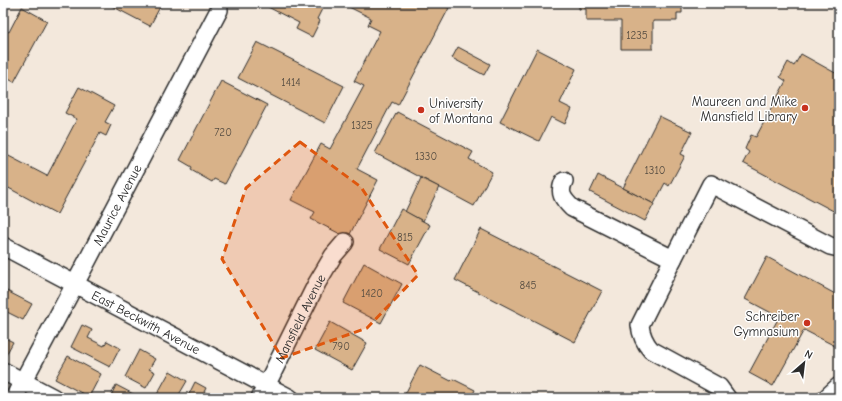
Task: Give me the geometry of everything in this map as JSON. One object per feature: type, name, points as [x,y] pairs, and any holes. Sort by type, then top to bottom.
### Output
[{"type":"street","name":"Maurice Avenue","points":[[14,398],[219,10]]},
{"type":"street","points":[[564,181],[561,192],[562,198],[572,208],[673,259]]},
{"type":"street","points":[[727,398],[719,387],[651,350],[641,335],[640,324],[712,184],[830,246],[839,248]]},
{"type":"street","name":"Mansfield Avenue","points":[[263,392],[317,283],[333,256],[345,242]]},
{"type":"street","name":"East Beckwith Avenue","points":[[3,246],[75,284],[263,392],[290,398]]},
{"type":"street","points":[[3,371],[54,398]]},
{"type":"street","points":[[826,398],[839,386]]},
{"type":"highlighted area","points":[[300,142],[361,187],[418,275],[367,328],[282,358],[222,259],[246,188]]},
{"type":"building","points":[[106,3],[162,3],[150,26]]},
{"type":"building","points":[[269,3],[325,3],[317,19],[320,21],[312,37],[296,29],[299,23],[268,7]]},
{"type":"building","points":[[346,3],[439,3],[449,8],[398,105],[392,102],[357,169],[378,180],[348,238],[311,219],[315,212],[291,200],[321,144],[330,149],[364,86],[354,81],[380,31],[368,25],[371,18],[345,5]]},
{"type":"building","points":[[579,3],[682,3],[682,13],[677,13],[677,21],[653,21],[653,49],[621,49],[621,21],[586,21],[586,9],[579,9]]},
{"type":"building","points":[[22,7],[47,21],[14,82],[3,76],[3,29],[9,32]]},
{"type":"building","points":[[257,42],[344,86],[325,123],[238,78]]},
{"type":"building","points":[[458,47],[490,64],[484,75],[452,58]]},
{"type":"building","points":[[537,49],[576,69],[560,103],[572,109],[565,124],[551,117],[539,141],[500,122]]},
{"type":"building","name":"Maureen and Mike Mansfield Library","points":[[801,54],[839,75],[839,214],[743,163],[749,152],[745,149],[751,135],[756,137],[786,81],[780,77],[788,62],[794,66]]},
{"type":"building","points":[[221,81],[267,105],[225,184],[214,179],[212,182],[191,170],[192,167],[180,160]]},
{"type":"building","points":[[79,87],[114,106],[105,122],[111,125],[106,136],[100,133],[57,214],[3,185],[3,153],[47,176],[77,119],[65,113]]},
{"type":"building","points":[[397,112],[473,152],[469,159],[492,172],[474,206],[375,153]]},
{"type":"building","points":[[659,116],[692,132],[681,154],[685,156],[669,186],[665,183],[654,204],[623,188]]},
{"type":"building","points":[[598,175],[654,204],[645,221],[590,192]]},
{"type":"building","points":[[421,178],[439,187],[423,221],[405,212]]},
{"type":"building","points":[[401,209],[430,225],[409,264],[380,249]]},
{"type":"building","points":[[481,229],[602,291],[575,342],[455,280]]},
{"type":"building","name":"Schreiber Gymnasium","points":[[767,257],[839,296],[839,344],[837,347],[804,330],[773,386],[749,373],[779,317],[745,299]]},
{"type":"building","points":[[364,263],[402,284],[381,323],[343,303]]},
{"type":"building","points":[[3,289],[32,304],[23,320],[3,310]]},
{"type":"building","points":[[330,322],[367,343],[352,370],[315,350]]},
{"type":"building","points":[[82,325],[92,330],[88,338],[104,346],[107,341],[120,348],[110,367],[71,347]]},
{"type":"building","points":[[3,337],[13,342],[6,355],[3,354]]},
{"type":"building","points":[[139,350],[155,359],[149,369],[155,372],[146,388],[125,377]]},
{"type":"building","points":[[68,356],[101,374],[89,397],[55,379]]},
{"type":"building","points":[[420,365],[451,381],[453,379],[475,390],[471,398],[403,398]]},
{"type":"building","points":[[170,371],[187,381],[177,398],[155,398]]},
{"type":"building","points":[[195,382],[206,388],[204,392],[211,395],[209,398],[187,398]]},
{"type":"building","points":[[116,385],[139,397],[110,398]]},
{"type":"place","name":"Maureen and Mike Mansfield Library","points":[[805,108]]},
{"type":"place","name":"University of Montana","points":[[421,110]]},
{"type":"place","name":"Schreiber Gymnasium","points":[[807,323]]}]
